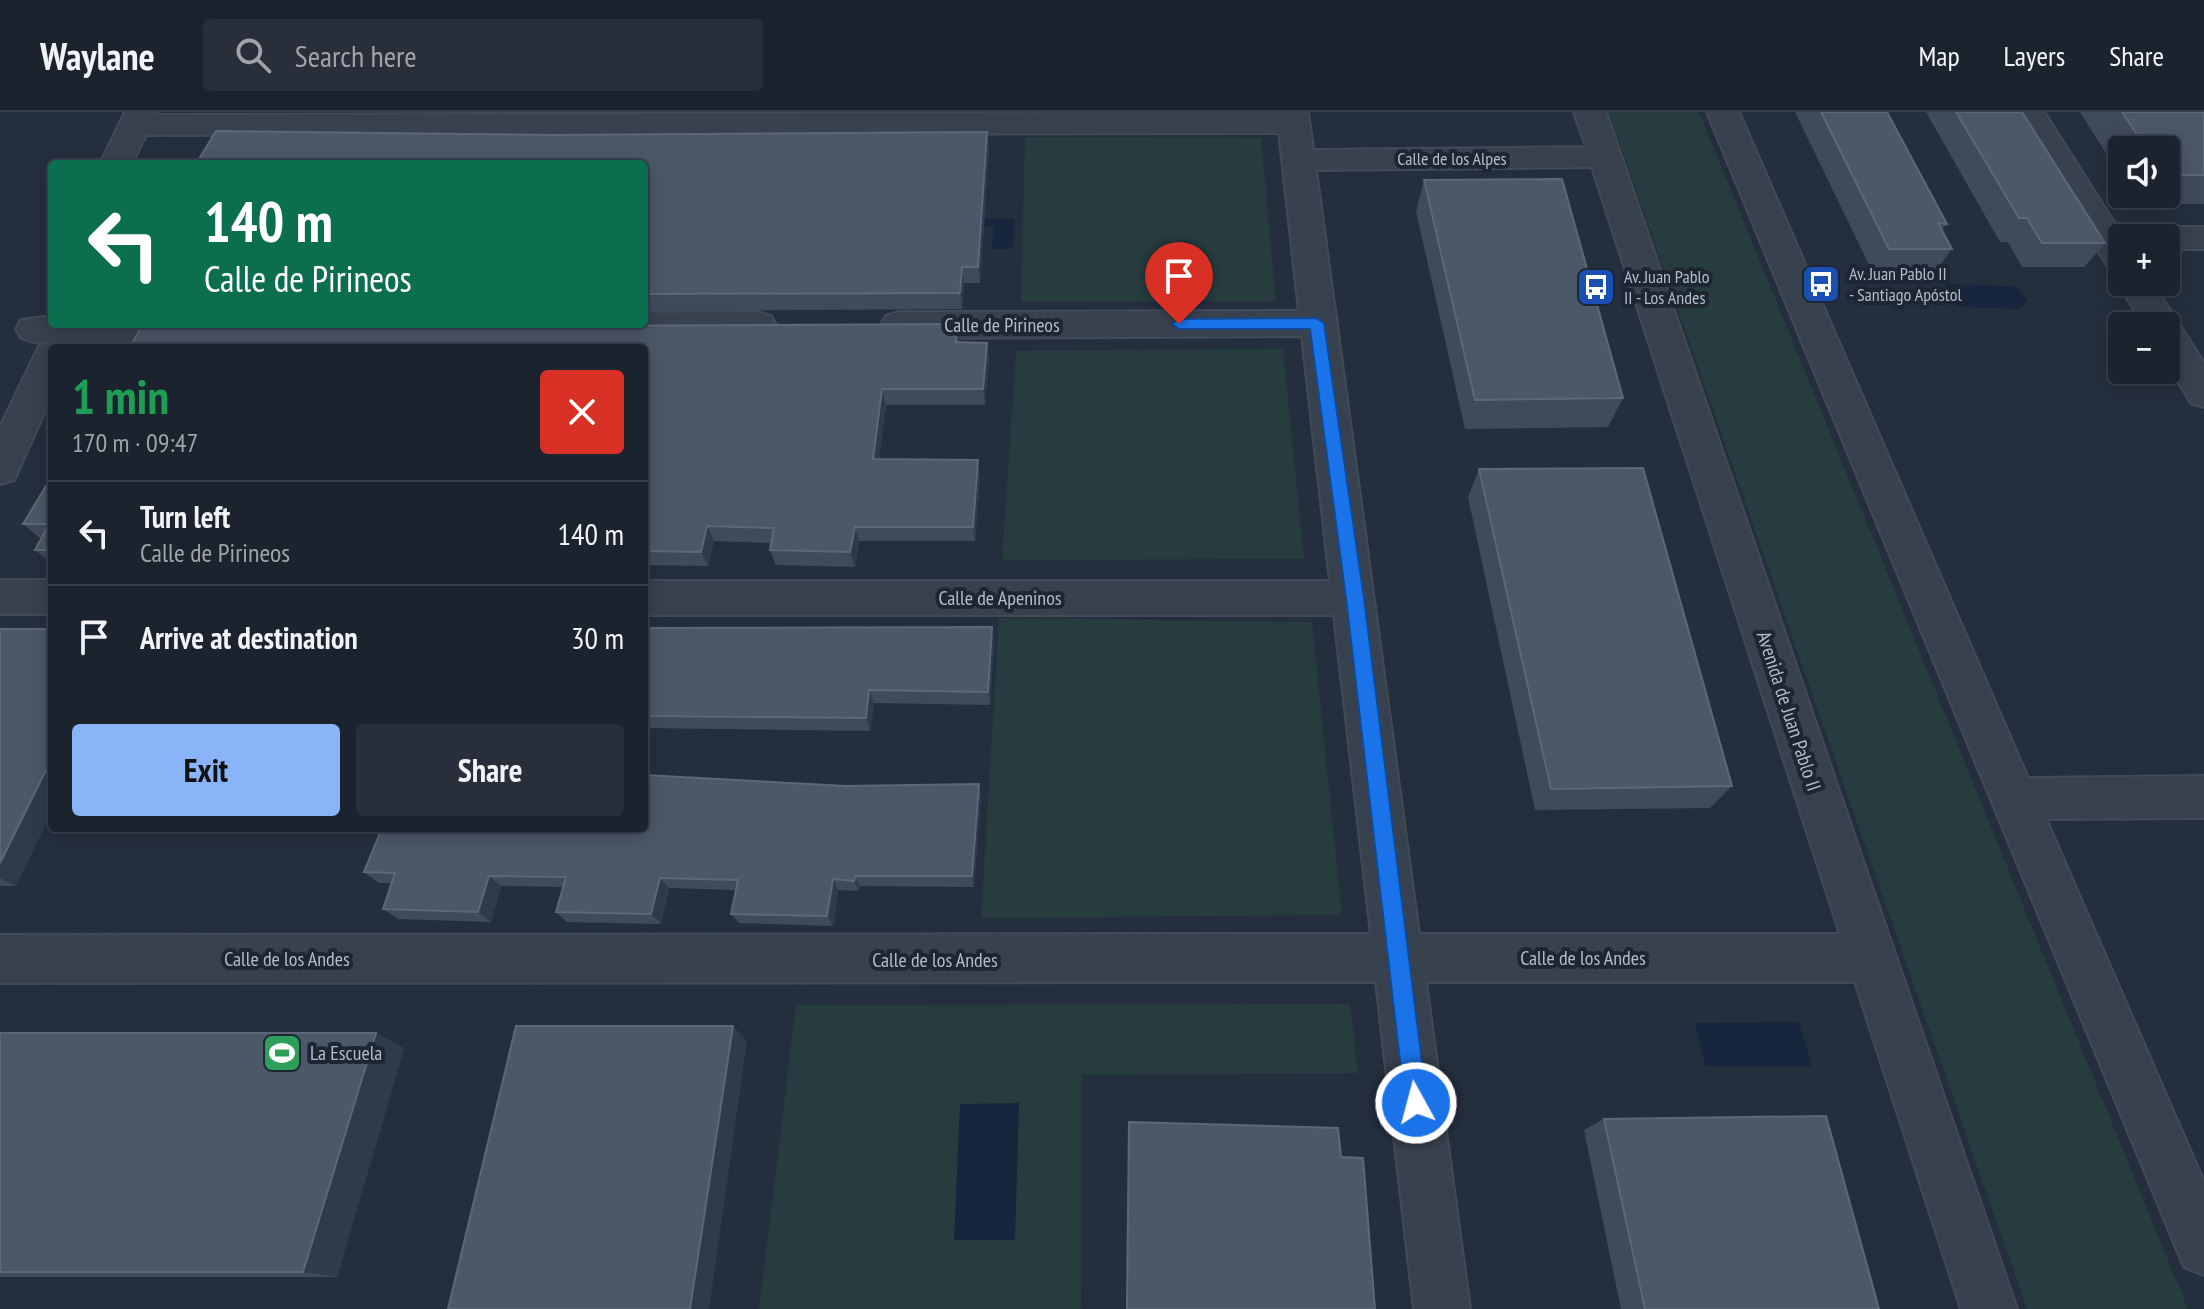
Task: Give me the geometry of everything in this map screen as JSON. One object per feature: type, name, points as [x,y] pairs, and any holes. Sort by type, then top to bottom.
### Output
[{"type":"street","name":"Avenida de Juan Pablo II","points":[[1590,112],[1989,1309]]},
{"type":"street","points":[[1723,112],[2204,1247]]},
{"type":"street","points":[[2028,112],[2108,232]]},
{"type":"street","name":"Calle de los Alpes","points":[[152,118],[1294,132],[1606,157]]},
{"type":"street","points":[[119,160],[152,118]]},
{"type":"street","points":[[144,160],[152,118]]},
{"type":"street","points":[[1294,132],[1442,1309]]},
{"type":"street","points":[[2180,238],[2204,238]]},
{"type":"street","name":"Calle de Pirineos","points":[[863,325],[1316,323]]},
{"type":"street","points":[[648,327],[799,325]]},
{"type":"street","points":[[0,400],[54,337],[613,328]]},
{"type":"street","points":[[0,469],[48,352]]},
{"type":"street","points":[[2180,354],[2204,393]]},
{"type":"street","points":[[0,597],[48,597]]},
{"type":"street","name":"Calle de Apeninos","points":[[648,598],[1355,598]]},
{"type":"street","points":[[2015,799],[2204,797]]},
{"type":"street","name":"Calle de los Andes","points":[[0,959],[1871,958]]},
{"type":"green space","points":[[1609,112],[1699,112],[2188,1309],[2027,1309]]},
{"type":"green space","points":[[1025,137],[1261,138],[1276,301],[1021,301]]},
{"type":"green space","points":[[1283,349],[1304,559],[1002,560],[1016,351]]},
{"type":"green space","points":[[999,618],[1312,622],[1342,915],[981,918]]},
{"type":"green space","points":[[1350,1004],[1358,1073],[1082,1075],[1081,1309],[759,1309],[796,1005]]},
{"type":"water","points":[[985,218],[1015,219],[1012,249],[991,249],[994,226],[984,226]]},
{"type":"water","points":[[1948,284],[2013,286],[2021,291],[2027,301],[2019,309],[1959,307],[1944,295],[1943,287]]},
{"type":"water","points":[[1799,1022],[1812,1066],[1706,1066],[1695,1023]]},
{"type":"water","points":[[1019,1103],[1015,1240],[954,1240],[960,1104]]},
{"type":"building","points":[[1821,112],[1887,112],[1947,224],[1938,223],[1952,249],[1889,249]]},
{"type":"building","points":[[1956,112],[2022,112],[2105,243],[2042,243],[2027,218],[2019,218]]},
{"type":"building","points":[[2122,112],[2204,112],[2204,175],[2180,175],[2180,136],[2138,136]]},
{"type":"building","points":[[216,131],[557,135],[987,132],[978,267],[962,267],[960,293],[648,294],[648,160],[198,160]]},
{"type":"building","points":[[1562,179],[1623,398],[1475,400],[1424,180]]},
{"type":"building","points":[[958,324],[956,342],[987,343],[983,389],[882,389],[873,459],[978,460],[973,527],[855,527],[850,552],[770,550],[774,528],[707,526],[701,552],[648,551],[648,344],[131,344],[141,328],[648,328],[648,326]]},
{"type":"building","points":[[1643,468],[1732,786],[1551,789],[1479,469]]},
{"type":"building","points":[[48,483],[48,524],[23,524]]},
{"type":"building","points":[[48,526],[48,550],[35,550]]},
{"type":"building","points":[[992,627],[988,692],[869,690],[866,718],[648,716],[648,628]]},
{"type":"building","points":[[0,629],[48,629],[48,766],[0,863]]},
{"type":"building","points":[[648,775],[846,786],[979,784],[972,876],[855,876],[854,881],[833,879],[827,916],[731,914],[738,880],[660,878],[651,914],[556,912],[566,877],[489,876],[478,912],[383,909],[395,873],[364,872],[380,832],[648,832]]},
{"type":"building","points":[[516,1026],[733,1026],[690,1309],[448,1309]]},
{"type":"building","points":[[0,1033],[376,1033],[303,1272],[0,1272]]},
{"type":"building","points":[[1826,1116],[1879,1309],[1645,1309],[1604,1119]]},
{"type":"building","points":[[1129,1122],[1338,1128],[1341,1157],[1363,1158],[1375,1309],[1127,1309]]},
{"type":"place","name":"Av. Juan Pablo II - Santiago Apóstol","points":[[1821,284]]},
{"type":"place","name":"Av. Juan Pablo II - Los Andes","points":[[1596,287]]},
{"type":"place","name":"La Escuela","points":[[282,1053]]},
{"type":"route","points":[[1179,324],[1316,323],[1355,598],[1416,1103]]}]
